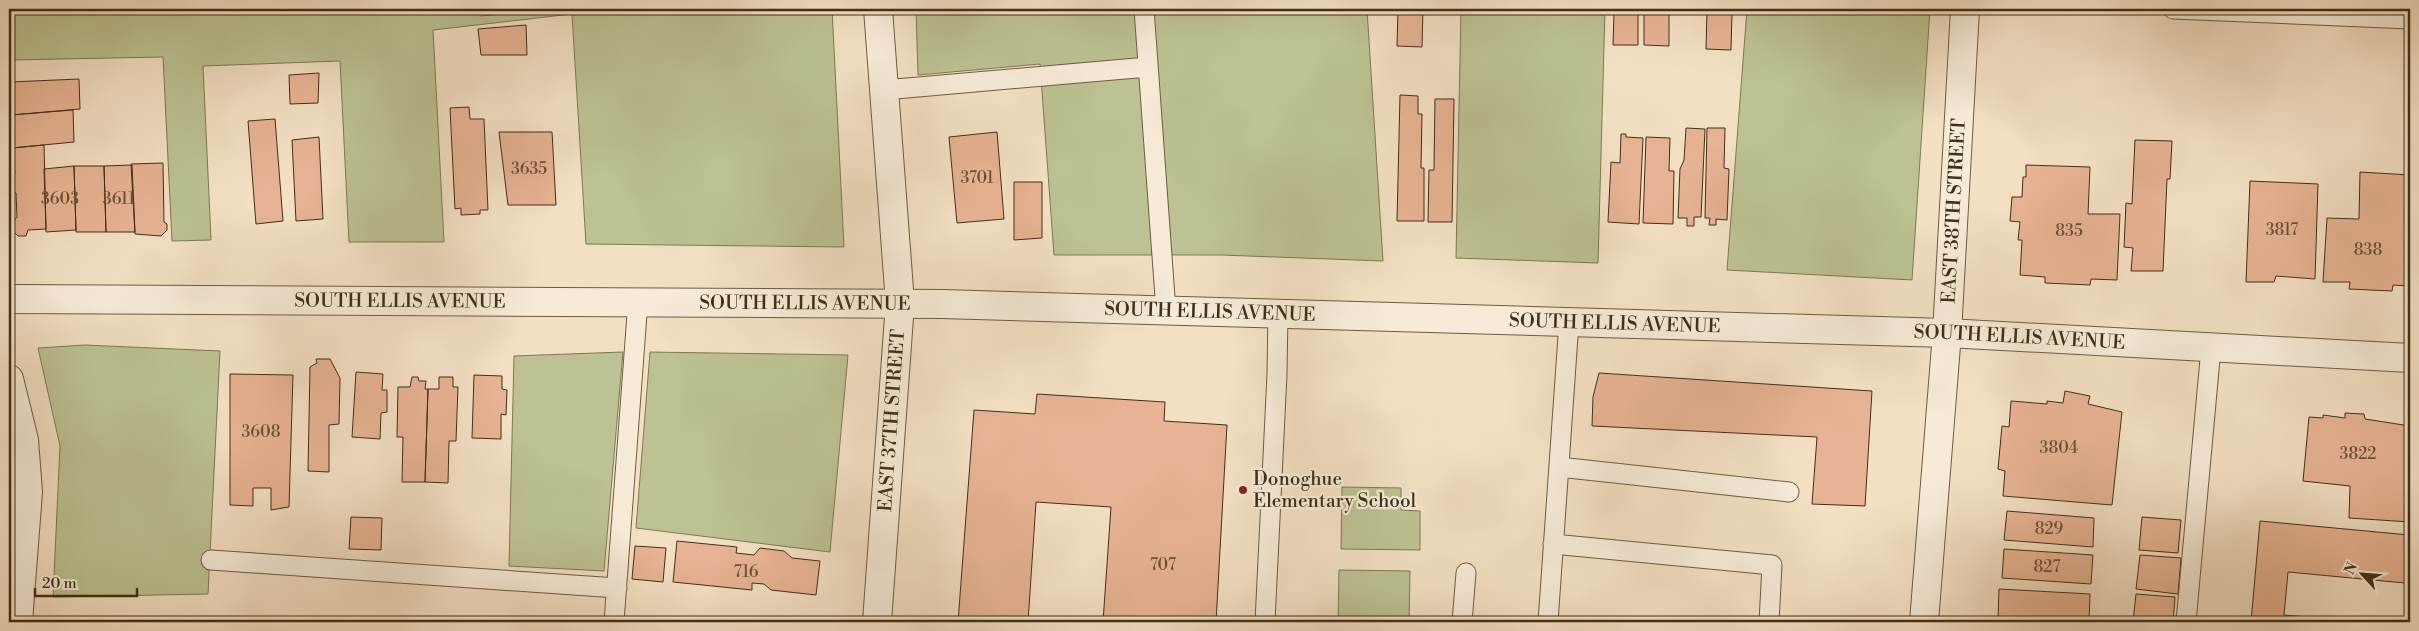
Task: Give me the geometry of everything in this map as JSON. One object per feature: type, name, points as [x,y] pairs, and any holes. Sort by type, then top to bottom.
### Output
[{"type":"street","name":"EAST 37TH STREET","points":[[878,9],[900,303],[878,622]]},
{"type":"street","name":"EAST 38TH STREET","points":[[1924,622],[1947,333],[1965,9]]},
{"type":"street","name":"SOUTH ELLIS AVENUE","points":[[9,299],[900,303],[1947,333],[2410,358]]},
{"type":"street","points":[[9,378],[24,440],[28,492],[18,622]]},
{"type":"lane","points":[[1144,9],[1166,311]]},
{"type":"lane","points":[[2173,9],[2410,19]]},
{"type":"lane","points":[[884,90],[1148,67]]},
{"type":"lane","points":[[614,622],[638,301]]},
{"type":"lane","points":[[1264,622],[1277,374],[1278,314]]},
{"type":"lane","points":[[1548,622],[1569,322]]},
{"type":"lane","points":[[2186,622],[2211,348]]},
{"type":"lane","points":[[1559,467],[1789,492]]},
{"type":"lane","points":[[1553,544],[1772,564],[1769,622]]},
{"type":"lane","points":[[211,560],[617,588]]},
{"type":"lane","points":[[1462,622],[1466,573]]},
{"type":"green space","points":[[9,9],[479,9],[480,16],[567,9],[832,9],[844,247],[586,244],[572,14],[433,30],[444,242],[349,242],[340,61],[203,66],[211,240],[172,241],[163,57],[9,60]]},
{"type":"green space","points":[[916,9],[1367,9],[1383,261],[1221,255],[1054,255],[1040,64],[918,75]]},
{"type":"green space","points":[[1461,9],[1605,9],[1598,263],[1456,258]]},
{"type":"green space","points":[[1747,9],[1930,9],[1912,280],[1727,270]]},
{"type":"green space","points":[[85,345],[220,351],[208,594],[53,597],[60,446],[38,348]]},
{"type":"green space","points":[[623,352],[604,571],[509,566],[514,356]]},
{"type":"green space","points":[[650,352],[848,355],[830,552],[636,528]]},
{"type":"green space","points":[[1342,487],[1401,488],[1401,510],[1420,511],[1420,550],[1341,549]]},
{"type":"green space","points":[[1339,570],[1410,571],[1409,622],[1338,622]]},
{"type":"building","points":[[490,9],[528,9],[528,12],[490,14]]},
{"type":"building","points":[[1398,9],[1423,9],[1422,47],[1397,46]]},
{"type":"building","points":[[1707,11],[1732,12],[1731,50],[1706,49]]},
{"type":"building","points":[[1614,13],[1638,14],[1638,45],[1613,45]]},
{"type":"building","points":[[1644,13],[1669,14],[1669,46],[1644,45]]},
{"type":"building","points":[[526,25],[527,55],[481,55],[478,29]]},
{"type":"building","points":[[319,73],[318,103],[290,104],[289,75]]},
{"type":"building","points":[[79,79],[80,109],[11,115],[10,82]]},
{"type":"building","points":[[1400,95],[1418,96],[1418,114],[1422,114],[1421,168],[1424,168],[1424,221],[1397,221]]},
{"type":"building","points":[[1435,99],[1454,99],[1452,222],[1428,222],[1429,170],[1434,170]]},
{"type":"building","points":[[469,107],[470,119],[484,119],[488,210],[480,210],[480,214],[461,215],[461,208],[455,209],[450,108]]},
{"type":"building","points":[[73,110],[74,142],[12,148],[9,144],[11,115]]},
{"type":"building","points":[[275,119],[283,221],[256,224],[248,121]]},
{"type":"building","points":[[1686,128],[1705,129],[1701,217],[1694,217],[1694,226],[1687,226],[1687,218],[1678,218],[1680,169],[1684,160]]},
{"type":"building","points":[[1707,128],[1725,128],[1724,168],[1729,169],[1727,220],[1716,219],[1716,225],[1709,225],[1710,218],[1705,218]]},
{"type":"building","points":[[499,132],[552,132],[556,205],[508,205]]},
{"type":"building","points":[[997,132],[1004,219],[957,223],[949,137]]},
{"type":"building","points":[[1621,134],[1626,134],[1626,137],[1643,138],[1639,224],[1608,222],[1611,162],[1620,163]]},
{"type":"building","points":[[319,137],[323,219],[296,221],[292,140]]},
{"type":"building","points":[[1646,137],[1670,138],[1669,171],[1674,171],[1673,224],[1643,223]]},
{"type":"building","points":[[2135,140],[2172,141],[2170,179],[2167,179],[2163,271],[2131,271],[2133,248],[2124,247],[2126,203],[2132,204]]},
{"type":"building","points":[[44,145],[46,229],[28,230],[26,236],[18,236],[12,230],[12,223],[17,217],[16,193],[10,188],[10,181],[15,173],[12,148]]},
{"type":"building","points":[[163,163],[164,222],[167,224],[167,230],[161,236],[135,234],[131,164]]},
{"type":"building","points":[[132,165],[135,232],[106,232],[104,166]]},
{"type":"building","points":[[2026,165],[2090,167],[2088,214],[2120,214],[2117,280],[2091,279],[2090,285],[2045,283],[2045,277],[2020,275],[2022,240],[2018,240],[2020,222],[2010,221],[2012,197],[2022,197]]},
{"type":"building","points":[[74,166],[104,166],[106,232],[76,232]]},
{"type":"building","points":[[74,166],[76,230],[46,232],[44,169]]},
{"type":"building","points":[[2360,172],[2410,175],[2410,286],[2393,285],[2392,291],[2349,289],[2350,282],[2323,282],[2327,218],[2359,219]]},
{"type":"building","points":[[2250,181],[2318,184],[2315,279],[2276,276],[2274,282],[2246,282]]},
{"type":"building","points":[[1014,182],[1042,182],[1042,238],[1014,240]]},
{"type":"building","points":[[316,359],[330,359],[340,378],[339,424],[329,425],[329,472],[308,471],[310,367],[317,363]]},
{"type":"building","points":[[356,372],[383,374],[382,390],[387,390],[387,412],[381,413],[380,439],[352,437]]},
{"type":"building","points":[[1599,373],[1872,391],[1865,506],[1812,504],[1817,437],[1592,426],[1593,397]]},
{"type":"building","points":[[230,374],[293,375],[289,507],[271,510],[271,488],[253,488],[253,506],[230,505]]},
{"type":"building","points":[[474,375],[502,376],[502,389],[507,390],[506,415],[501,414],[501,439],[472,438]]},
{"type":"building","points":[[412,377],[418,377],[419,381],[426,381],[425,389],[428,389],[425,482],[402,482],[403,437],[397,437],[398,387],[410,387]]},
{"type":"building","points":[[439,377],[453,377],[453,387],[458,387],[456,441],[449,441],[448,483],[425,482],[428,389],[439,389]]},
{"type":"building","points":[[2065,391],[2090,396],[2088,404],[2122,412],[2112,505],[2003,496],[2005,471],[1998,469],[2002,426],[2009,427],[2011,401],[2047,404],[2047,401],[2063,403]]},
{"type":"building","points":[[1037,394],[1165,402],[1164,421],[1227,425],[1216,622],[1103,622],[1111,507],[1036,502],[1028,622],[958,622],[974,410],[1035,414]]},
{"type":"building","points":[[2345,413],[2364,414],[2365,419],[2410,426],[2410,522],[2349,518],[2350,486],[2303,481],[2309,417],[2323,418],[2323,415],[2345,418]]},
{"type":"building","points":[[2007,511],[2094,518],[2093,547],[2004,540]]},
{"type":"building","points":[[351,517],[382,518],[381,550],[349,549]]},
{"type":"building","points":[[2142,517],[2181,520],[2178,553],[2139,550]]},
{"type":"building","points":[[2260,521],[2409,535],[2405,583],[2288,572],[2284,615],[2364,622],[2251,622]]},
{"type":"building","points":[[677,541],[737,547],[736,553],[754,555],[760,548],[784,551],[792,558],[820,561],[816,595],[771,590],[764,584],[752,583],[752,590],[673,582]]},
{"type":"building","points":[[635,546],[666,548],[663,582],[632,579]]},
{"type":"building","points":[[2004,549],[2093,555],[2091,584],[2002,578]]},
{"type":"building","points":[[2140,555],[2181,558],[2178,594],[2136,589]]},
{"type":"building","points":[[1999,589],[2090,594],[2089,622],[2049,622],[1998,618]]},
{"type":"building","points":[[2136,594],[2175,597],[2173,622],[2133,622]]},
{"type":"place","name":"Donoghue Elementary School","points":[[1243,490]]}]
